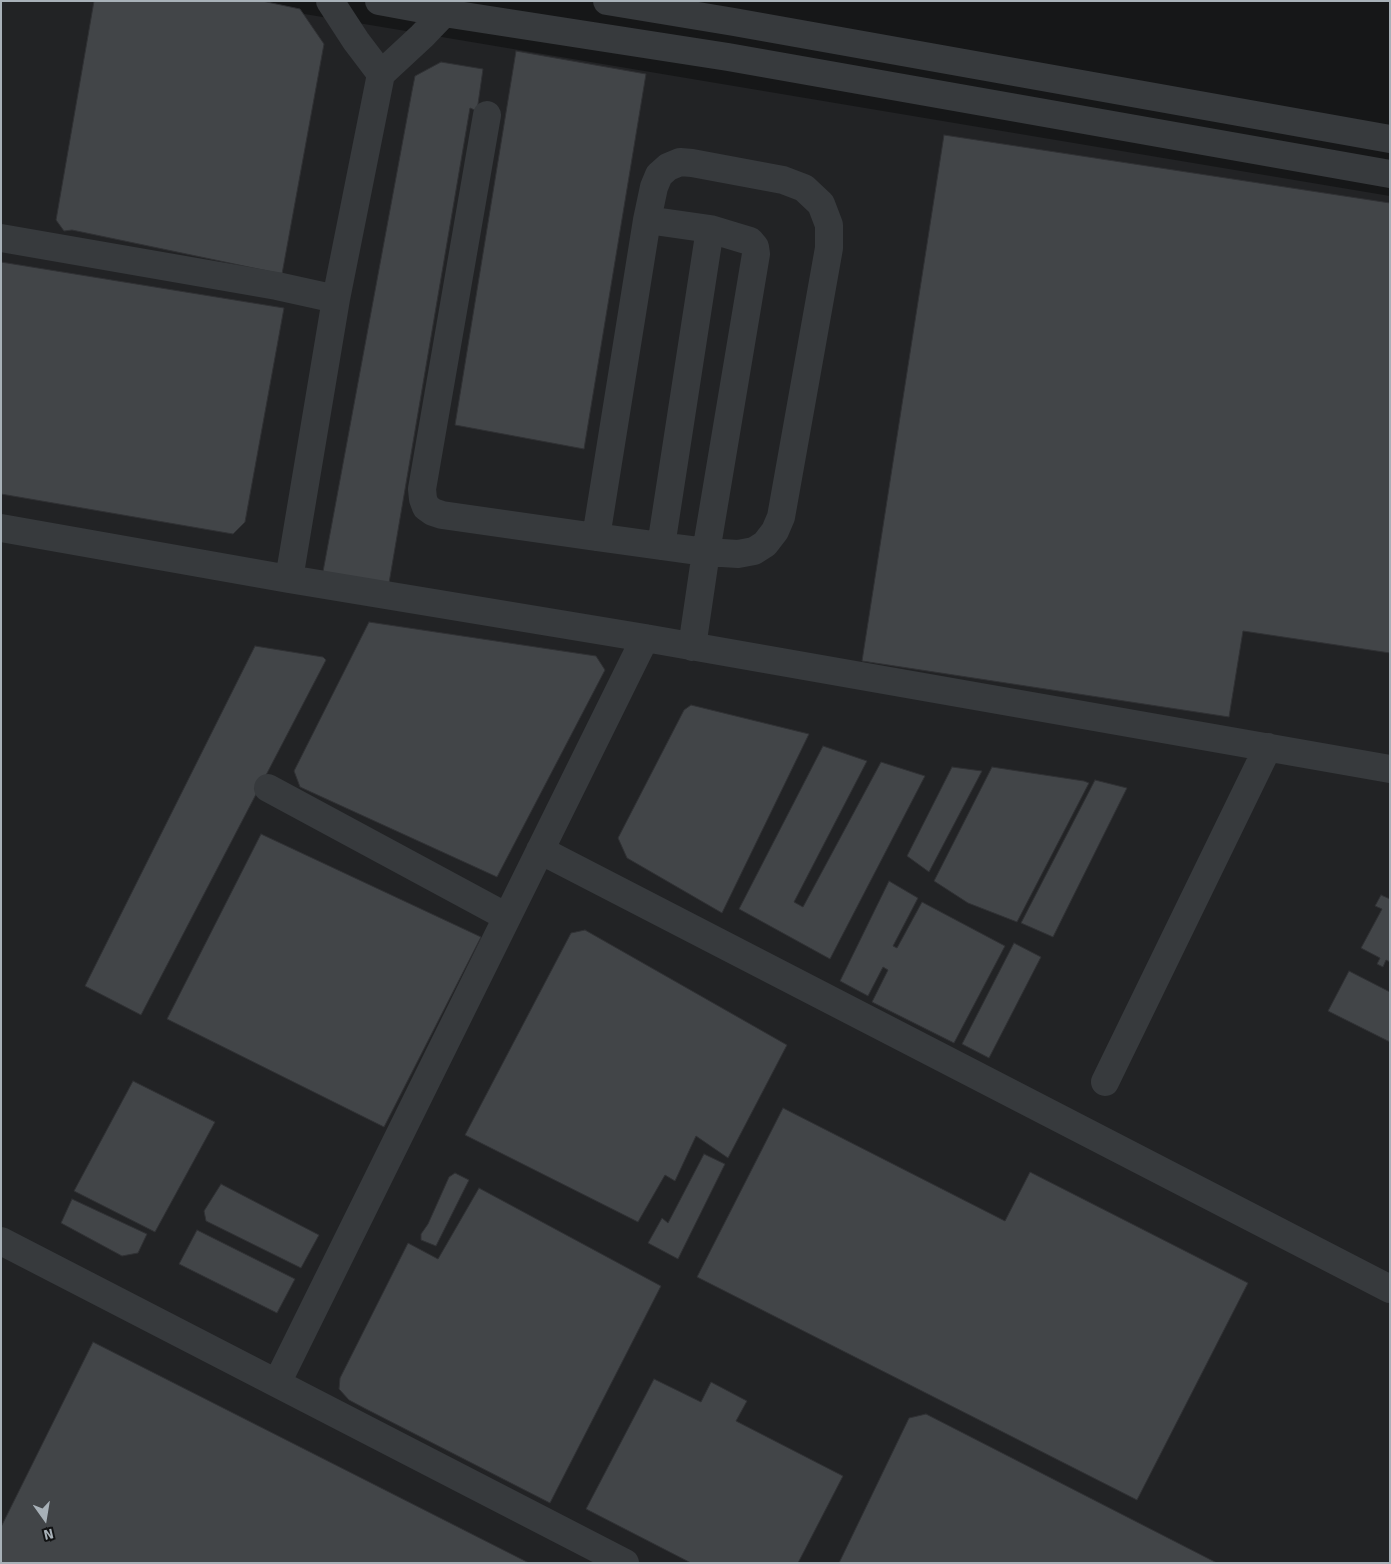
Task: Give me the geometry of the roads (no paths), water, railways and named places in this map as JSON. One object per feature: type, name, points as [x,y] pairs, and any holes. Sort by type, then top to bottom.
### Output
[{"type":"street","points":[[330,1],[356,42],[381,74]]},
{"type":"street","points":[[379,1],[444,13],[728,57],[1390,174]]},
{"type":"street","points":[[607,1],[1390,139]]},
{"type":"street","points":[[289,580],[336,299],[381,74],[444,13]]},
{"type":"street","points":[[487,115],[422,490],[426,507],[442,515],[596,537],[706,552],[738,554],[754,551],[765,544],[775,531],[780,516],[826,267],[829,248],[829,225],[821,204],[804,188],[783,180],[680,162],[668,167],[659,175],[654,187],[647,220],[596,537]]},
{"type":"street","points":[[647,220],[710,229],[750,242],[756,254],[692,647]]},
{"type":"street","points":[[661,546],[710,229]]},
{"type":"street","points":[[1,238],[277,286],[336,299]]},
{"type":"street","points":[[1,528],[289,580],[645,638],[1390,769]]},
{"type":"street","points":[[277,1383],[645,638]]},
{"type":"street","points":[[1105,1082],[1268,747]]},
{"type":"street","points":[[268,788],[507,917]]},
{"type":"street","points":[[540,850],[1390,1289]]},
{"type":"street","points":[[1,1241],[625,1563]]}]
